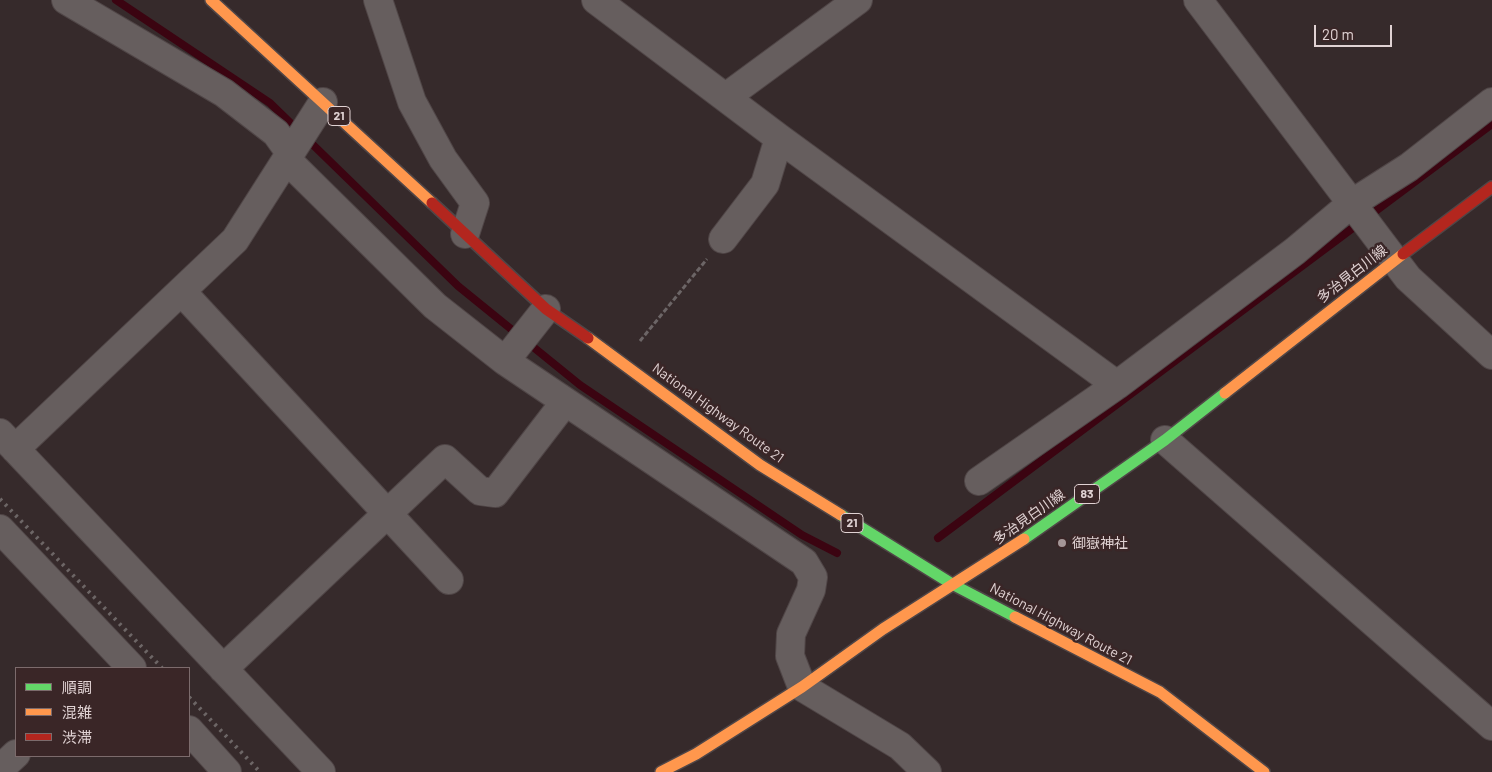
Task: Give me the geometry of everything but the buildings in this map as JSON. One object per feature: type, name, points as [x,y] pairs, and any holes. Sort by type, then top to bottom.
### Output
[{"type":"main road","name":"National Highway Route 21","points":[[211,0],[324,102],[546,309],[623,362],[760,465],[952,584],[1160,692],[1264,772]]},
{"type":"main road","name":"多治見白川線","points":[[661,772],[696,754],[802,687],[883,629],[952,584],[1005,553],[1166,440],[1394,260],[1492,187]]},
{"type":"street","points":[[66,0],[224,93],[276,133],[289,157],[435,306],[505,361],[804,562],[813,577],[811,590],[791,634],[790,656],[802,687],[900,746],[927,772]]},
{"type":"street","points":[[378,0],[412,102],[443,159],[475,203],[465,234]]},
{"type":"street","points":[[596,0],[779,138],[1117,385]]},
{"type":"street","points":[[726,97],[858,0]]},
{"type":"street","points":[[1198,0],[1352,207],[1408,278],[1492,355]]},
{"type":"street","points":[[321,772],[8,441],[182,292],[235,240],[324,102]]},
{"type":"street","points":[[979,480],[1117,385],[1352,207],[1409,167],[1492,102]]},
{"type":"street","points":[[723,239],[765,184],[779,138]]},
{"type":"street","points":[[182,292],[449,580]]},
{"type":"street","points":[[505,361],[546,309]]},
{"type":"street","points":[[223,669],[445,459],[480,491],[495,493],[565,402]]},
{"type":"street","points":[[1166,440],[1492,726]]},
{"type":"street","points":[[0,529],[120,664]]},
{"type":"street","points":[[190,731],[227,772]]},
{"type":"street","points":[[0,769],[15,755]]},
{"type":"path","points":[[623,362],[723,239]]},
{"type":"waterway","points":[[116,0],[270,103],[458,286],[580,385],[802,535],[837,553]]},
{"type":"waterway","points":[[938,538],[1492,124]]},
{"type":"railway","points":[[0,499],[161,667]]},
{"type":"railway","points":[[190,698],[260,772]]},
{"type":"traffic: fast","points":[[1024,539],[1165,440],[1225,393]]},
{"type":"traffic: fast","points":[[841,515],[952,584],[1015,617]]},
{"type":"traffic: slow","points":[[211,0],[432,203]]},
{"type":"traffic: slow","points":[[1225,393],[1403,254]]},
{"type":"traffic: slow","points":[[588,338],[760,465],[841,515]]},
{"type":"traffic: slow","points":[[661,772],[696,754],[802,687],[883,629],[1024,539]]},
{"type":"traffic: slow","points":[[1015,617],[1160,692],[1264,772]]},
{"type":"traffic: jam","points":[[1403,254],[1492,187]]},
{"type":"traffic: jam","points":[[432,203],[546,309],[588,338]]},
{"type":"place","name":"御嶽神社","points":[[1062,543]]}]
